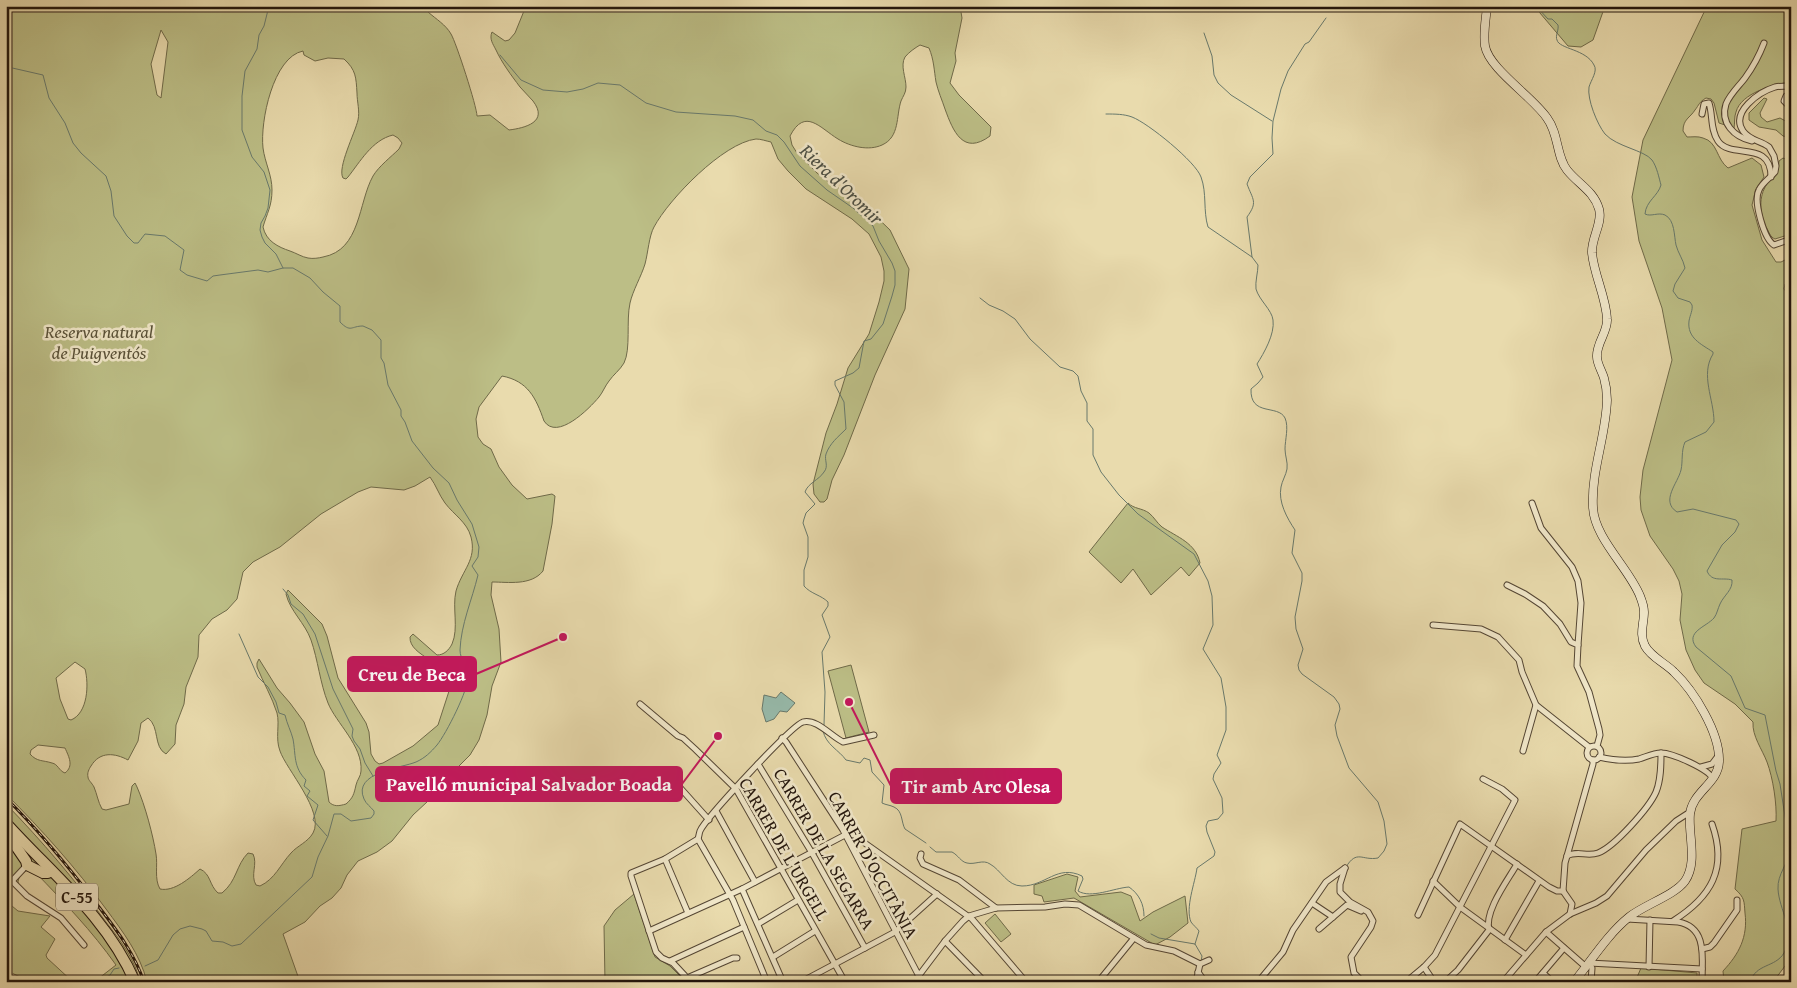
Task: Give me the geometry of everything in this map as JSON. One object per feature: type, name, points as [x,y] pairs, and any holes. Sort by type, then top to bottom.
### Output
[{"type":"highway","name":"C-55","points":[[6,823],[104,928],[124,959],[134,982]]},
{"type":"highway","name":"C-55","points":[[6,829],[106,936],[121,961],[130,982]]},
{"type":"highway","points":[[15,838],[13,842],[27,865],[43,873],[48,873]]},
{"type":"street","points":[[1487,6],[1485,48],[1492,61],[1548,118],[1556,136],[1562,163],[1591,193],[1599,208],[1600,215],[1593,240],[1592,253],[1608,321],[1597,348],[1597,358],[1605,381],[1607,402],[1595,476],[1592,505],[1594,516],[1614,555],[1639,594],[1644,611],[1641,632],[1645,645],[1652,655],[1673,672],[1691,691],[1709,723],[1719,754],[1719,767],[1713,779],[1698,795],[1690,812],[1691,860],[1687,879],[1674,891],[1640,909],[1627,919],[1604,943],[1574,982]]},
{"type":"street","points":[[1764,43],[1755,64],[1729,98],[1726,107],[1727,121],[1732,132],[1746,139],[1765,144],[1772,150],[1776,168],[1771,177],[1760,187],[1757,196],[1763,227],[1769,241],[1773,245],[1778,245],[1791,239]]},
{"type":"street","points":[[1755,141],[1741,127],[1739,119],[1742,111],[1768,90],[1779,86],[1791,86]]},
{"type":"street","points":[[1791,94],[1786,96],[1784,100],[1791,108]]},
{"type":"street","points":[[1702,114],[1704,104],[1709,103],[1712,128],[1719,142],[1730,148],[1754,152],[1762,156],[1769,166],[1771,177]]},
{"type":"street","points":[[1532,504],[1541,528],[1572,567],[1578,581],[1581,603],[1577,666],[1589,692],[1600,729],[1597,746],[1601,752],[1600,757]]},
{"type":"street","points":[[1507,585],[1543,606],[1560,624],[1571,642],[1578,645]]},
{"type":"street","points":[[1434,625],[1481,629],[1498,637],[1519,660],[1536,705],[1589,748]]},
{"type":"street","name":"CARRER DE L'URGELL","points":[[640,704],[678,736],[683,738],[736,789],[845,982]]},
{"type":"street","points":[[1523,751],[1536,705]]},
{"type":"street","points":[[767,982],[729,895],[698,839],[700,831],[782,738],[804,722],[809,722],[827,730],[843,742],[874,735]]},
{"type":"street","name":"CARRER D'OCCITÀNIA","points":[[782,738],[845,835],[922,982]]},
{"type":"street","points":[[1583,908],[1572,904],[1563,891],[1563,871],[1593,764],[1586,751],[1593,746],[1597,746]]},
{"type":"street","points":[[1592,760],[1600,757],[1611,760],[1633,760],[1661,753],[1673,756],[1710,773],[1713,779]]},
{"type":"street","points":[[1568,856],[1573,854],[1591,855],[1604,850],[1634,822],[1656,792],[1661,768],[1661,753]]},
{"type":"street","points":[[1698,767],[1712,764],[1719,754]]},
{"type":"street","name":"CARRER DE LA SEGARRA","points":[[758,764],[812,853],[865,948]]},
{"type":"street","points":[[666,772],[709,820]]},
{"type":"street","points":[[1406,982],[1435,955],[1514,800],[1502,789],[1483,779]]},
{"type":"street","points":[[716,811],[755,882]]},
{"type":"street","points":[[1503,982],[1546,932],[1570,914],[1607,896],[1646,850],[1676,821],[1690,812]]},
{"type":"street","points":[[1418,915],[1460,824],[1553,890],[1563,891]]},
{"type":"street","points":[[1673,921],[1696,905],[1704,896],[1713,880],[1717,864],[1717,841],[1712,824]]},
{"type":"street","points":[[649,931],[742,889],[845,835],[852,835],[969,916],[1026,982]]},
{"type":"street","points":[[698,839],[665,859],[631,873],[649,931],[657,954],[670,961],[687,978],[737,958]]},
{"type":"street","points":[[1572,841],[1575,848],[1581,854]]},
{"type":"street","points":[[921,854],[920,858],[923,864],[959,880],[996,908]]},
{"type":"street","points":[[665,859],[688,913]]},
{"type":"street","points":[[1489,930],[1487,924],[1496,898],[1518,864]]},
{"type":"street","points":[[12,881],[27,865]]},
{"type":"street","points":[[1258,982],[1283,952],[1293,930],[1326,882],[1346,868],[1340,884],[1340,892],[1350,902],[1368,912],[1373,921],[1351,957],[1354,972],[1363,982]]},
{"type":"street","points":[[6,875],[35,902],[61,918],[84,945]]},
{"type":"street","points":[[1505,940],[1539,880]]},
{"type":"street","points":[[1433,881],[1460,907],[1526,956]]},
{"type":"street","points":[[742,889],[783,982]]},
{"type":"street","points":[[803,981],[895,932],[937,894]]},
{"type":"street","points":[[758,924],[798,900]]},
{"type":"street","points":[[1702,949],[1714,943],[1737,910],[1737,900]]},
{"type":"street","points":[[1312,903],[1333,917]]},
{"type":"street","points":[[914,982],[945,941],[969,916],[996,908],[1045,907],[1065,904],[1079,906],[1151,947],[1174,951],[1200,964]]},
{"type":"street","points":[[1570,914],[1572,904]]},
{"type":"street","points":[[1320,929],[1347,905],[1366,913],[1368,912]]},
{"type":"street","points":[[1640,909],[1640,915],[1652,920]]},
{"type":"street","points":[[1627,919],[1673,921],[1686,923],[1694,928],[1698,933],[1702,949],[1702,982]]},
{"type":"street","points":[[1649,967],[1652,920]]},
{"type":"street","points":[[670,961],[744,927]]},
{"type":"street","points":[[1446,982],[1458,970],[1489,930]]},
{"type":"street","points":[[773,957],[815,931]]},
{"type":"street","points":[[1546,932],[1564,948],[1592,968],[1591,982]]},
{"type":"street","points":[[1098,982],[1134,938]]},
{"type":"street","points":[[945,941],[985,982]]},
{"type":"street","points":[[1535,982],[1564,948]]},
{"type":"street","points":[[1200,964],[1209,960]]},
{"type":"street","points":[[1196,982],[1200,964]]},
{"type":"street","points":[[1587,965],[1702,969]]},
{"type":"street","points":[[1424,967],[1434,982]]},
{"type":"street","points":[[1198,972],[1206,982]]},
{"type":"street","points":[[1543,973],[1553,982]]},
{"type":"green space","name":"Reserva natural de Puigventós","points":[[6,6],[433,6],[428,12],[444,25],[451,34],[466,75],[477,116],[490,115],[509,130],[522,128],[533,123],[537,119],[537,108],[504,64],[493,44],[491,35],[492,32],[505,41],[509,40],[515,33],[526,6],[960,6],[962,18],[955,53],[956,61],[950,83],[959,95],[991,127],[990,136],[973,143],[966,142],[960,138],[948,117],[938,89],[929,48],[920,45],[908,53],[904,60],[903,68],[906,91],[899,107],[895,132],[888,141],[871,148],[854,146],[838,139],[813,122],[807,121],[796,127],[790,136],[792,145],[797,153],[817,173],[860,201],[890,230],[909,269],[905,309],[875,375],[844,455],[832,480],[827,499],[824,502],[820,502],[814,494],[813,484],[826,433],[848,368],[869,334],[884,281],[884,271],[881,257],[869,234],[852,219],[806,189],[778,159],[771,142],[756,139],[728,151],[698,174],[661,215],[652,231],[645,264],[630,303],[627,350],[624,363],[588,409],[573,421],[557,427],[550,426],[544,421],[538,405],[525,386],[511,378],[502,376],[479,407],[476,419],[478,437],[483,444],[491,449],[499,467],[512,485],[527,499],[552,494],[555,496],[543,571],[538,576],[526,581],[492,582],[491,595],[499,629],[501,662],[492,686],[487,715],[479,740],[470,755],[454,771],[442,788],[413,815],[392,841],[377,852],[358,861],[347,875],[341,888],[332,898],[320,906],[305,922],[283,934],[300,982],[147,982],[140,962],[125,935],[106,909],[33,821],[6,794]],"holes":[[[161,30],[168,42],[161,98],[157,95],[151,64]],[[303,51],[304,55],[315,61],[328,58],[344,59],[355,74],[359,117],[344,159],[342,167],[343,178],[346,179],[367,152],[379,142],[393,135],[402,143],[399,149],[373,176],[357,224],[345,245],[335,253],[318,258],[306,257],[277,245],[270,240],[263,227],[272,196],[271,179],[263,148],[266,107],[276,77],[293,56]],[[430,477],[445,503],[467,527],[472,545],[468,565],[456,591],[455,631],[451,646],[444,653],[437,655],[413,634],[410,637],[411,644],[416,650],[437,665],[449,677],[451,685],[438,725],[413,746],[383,763],[379,764],[375,761],[371,754],[369,732],[366,723],[338,678],[322,624],[288,590],[286,594],[288,600],[311,640],[328,703],[358,753],[361,773],[353,796],[343,805],[339,806],[329,802],[324,771],[315,754],[304,722],[277,688],[259,659],[257,667],[277,713],[280,751],[314,814],[315,824],[313,833],[291,853],[270,880],[260,886],[256,885],[254,881],[255,862],[253,854],[248,853],[231,883],[222,893],[218,893],[215,890],[204,871],[200,869],[176,886],[160,889],[157,881],[153,838],[143,802],[135,783],[132,786],[129,804],[106,810],[102,809],[94,787],[88,778],[90,767],[99,758],[108,755],[128,760],[138,741],[141,723],[148,718],[154,726],[159,747],[162,751],[166,754],[175,744],[176,725],[184,704],[186,687],[198,657],[199,635],[212,619],[227,610],[237,599],[243,572],[253,562],[280,547],[321,514],[358,492],[371,487],[404,490]],[[75,662],[85,669],[87,690],[84,705],[77,716],[71,720],[68,719],[60,699],[56,678]],[[38,745],[65,748],[70,764],[65,773],[54,764],[38,760],[30,754],[31,750]]]},
{"type":"green space","points":[[1534,6],[1605,6],[1593,40],[1581,47],[1568,46]]},
{"type":"green space","points":[[1707,6],[1791,6],[1791,82],[1767,87],[1744,100],[1736,112],[1734,128],[1719,123],[1714,103],[1711,99],[1706,98],[1700,102],[1685,121],[1683,127],[1687,137],[1699,137],[1712,143],[1721,160],[1728,168],[1752,158],[1761,165],[1764,177],[1756,189],[1752,205],[1762,240],[1776,262],[1781,262],[1791,257],[1791,279],[1785,284],[1784,289],[1787,293],[1791,293],[1791,958],[1773,982],[1724,982],[1723,971],[1738,952],[1745,930],[1744,903],[1741,895],[1735,889],[1742,829],[1776,821],[1773,783],[1769,768],[1756,737],[1753,722],[1735,704],[1704,683],[1695,670],[1686,650],[1680,620],[1682,594],[1679,581],[1650,536],[1641,510],[1640,497],[1643,470],[1672,360],[1662,308],[1639,241],[1632,197],[1643,140]]},
{"type":"green space","points":[[1764,98],[1767,99],[1760,113],[1761,117],[1767,122],[1780,118],[1791,124],[1791,138],[1783,136],[1776,130],[1759,127],[1749,120],[1749,113]]},
{"type":"green space","points":[[1783,158],[1791,161],[1791,234],[1775,239],[1764,222],[1761,200],[1764,189],[1776,174],[1779,161]]},
{"type":"green space","points":[[1128,503],[1149,513],[1162,527],[1190,545],[1198,556],[1200,563],[1189,576],[1181,567],[1151,595],[1133,569],[1121,583],[1089,552]]},
{"type":"green space","points":[[851,665],[869,732],[846,738],[828,671]]},
{"type":"green space","points":[[6,804],[58,861],[117,936],[131,958],[140,982],[94,982],[116,965],[97,940],[35,872],[28,870],[24,872],[18,884],[6,870]]},
{"type":"green space","points":[[1067,874],[1078,877],[1075,891],[1080,897],[1121,892],[1131,896],[1140,921],[1153,912],[1185,896],[1188,923],[1170,937],[1155,945],[1074,898],[1044,902],[1042,896],[1034,894],[1034,885]]},
{"type":"green space","points":[[634,894],[655,957],[670,966],[684,980],[665,982],[605,982],[604,926],[615,910]]},
{"type":"green space","points":[[6,901],[18,911],[50,916],[41,927],[55,939],[46,955],[47,958],[73,982],[30,982],[6,970]]},
{"type":"green space","points":[[995,914],[1011,934],[1001,942],[985,923]]},
{"type":"green space","points":[[1641,968],[1697,973],[1697,982],[1635,982]]},
{"type":"shaded area","points":[[781,692],[795,703],[787,712],[780,711],[774,719],[766,722],[762,709],[764,695],[776,698]]},
{"type":"waterway","points":[[269,6],[264,26],[259,35],[257,49],[245,71],[242,96],[242,130],[252,157],[264,172],[270,190],[268,208],[261,223],[262,237],[276,254],[283,268]]},
{"type":"waterway","points":[[1536,6],[1548,19],[1552,19],[1558,25],[1557,38],[1559,43],[1579,52],[1594,65],[1595,73],[1589,87],[1591,105],[1605,134],[1616,142],[1643,154],[1654,163],[1661,185],[1646,209],[1645,214],[1662,214],[1671,221],[1677,248],[1685,268],[1673,291],[1678,298],[1690,302],[1692,305],[1689,321],[1690,332],[1696,340],[1713,352],[1709,362],[1708,379],[1714,422],[1706,432],[1685,442],[1681,470],[1670,497],[1670,503],[1677,512],[1693,509],[1736,520],[1739,524],[1735,532],[1722,545],[1707,571],[1712,577],[1732,580],[1731,587],[1714,618],[1698,630],[1693,637],[1693,642],[1696,647],[1731,676],[1745,708],[1765,715],[1780,784],[1790,849],[1778,884],[1779,897],[1788,929],[1787,945],[1780,958],[1761,968],[1750,982]]},
{"type":"waterway","points":[[1326,18],[1309,42],[1305,44],[1288,71],[1281,89],[1273,121],[1273,154],[1250,177],[1247,184],[1253,198],[1252,208],[1247,217],[1252,257],[1258,265],[1256,289],[1273,320],[1268,343],[1257,364],[1263,377],[1251,389],[1252,398],[1259,407],[1281,414],[1286,422],[1285,449],[1287,469],[1280,493],[1284,510],[1295,530],[1292,553],[1302,573],[1295,617],[1296,629],[1303,649],[1298,665],[1299,670],[1334,697],[1339,704],[1340,709],[1335,725],[1337,736],[1349,768],[1378,802],[1384,821],[1387,844],[1384,851],[1378,858],[1353,858],[1346,867]]},
{"type":"waterway","points":[[1204,33],[1212,56],[1214,75],[1218,83],[1231,95],[1272,121]]},
{"type":"waterway","name":"Riera d'Oromir","points":[[500,55],[521,80],[543,90],[567,92],[583,89],[598,83],[620,85],[646,103],[676,112],[735,116],[753,120],[766,131],[777,135],[800,166],[873,226],[879,241],[892,263],[895,271],[895,285],[883,324],[871,339],[864,341],[859,368],[853,373],[835,381],[835,385],[844,402],[846,429],[834,440],[828,450],[824,472],[805,492],[815,504],[806,513],[803,523],[808,537],[808,557],[804,570],[804,586],[828,602],[828,606],[822,615],[830,637],[822,652],[825,692],[824,725]]},
{"type":"waterway","points":[[6,64],[8,67],[43,75],[49,98],[65,123],[73,143],[106,176],[111,191],[114,216],[134,243],[138,243],[145,234],[165,236],[184,250],[180,270],[187,275],[207,281],[213,276],[293,268],[310,278],[340,306],[340,322],[349,328],[363,326],[372,330],[381,340],[381,358],[384,363],[388,385],[401,410],[401,416],[412,441],[433,468],[449,483],[472,524],[479,547],[478,557],[472,566],[478,575],[465,621],[460,650],[468,676],[467,682],[456,711],[437,745],[428,755],[419,760],[380,773],[371,777],[365,783],[362,790],[364,799],[374,811],[371,818],[351,821],[341,814],[334,814],[328,836],[318,857],[312,877],[241,944],[232,946],[223,942],[212,941],[206,931],[190,926],[180,929],[173,935],[158,960],[145,966]]},
{"type":"waterway","points":[[1106,114],[1132,117],[1160,135],[1181,153],[1201,177],[1208,227],[1252,257]]},
{"type":"waterway","points":[[980,298],[1015,319],[1030,339],[1060,367],[1073,371],[1078,376],[1081,391],[1087,403],[1087,421],[1093,429],[1093,455],[1101,472],[1119,495],[1138,514],[1194,554],[1208,581],[1212,596],[1213,625],[1203,649],[1221,678],[1226,707],[1226,730],[1217,755],[1221,763],[1213,779],[1222,798],[1223,813],[1218,819],[1208,821],[1206,826],[1215,852],[1214,856],[1197,868],[1190,903],[1189,916],[1191,922],[1199,931],[1195,944]]},
{"type":"waterway","points":[[283,589],[288,595],[291,604],[303,614],[315,634],[333,689],[353,729],[352,736],[354,741],[373,776]]},
{"type":"waterway","points":[[239,634],[258,677],[268,687],[276,702],[279,713],[285,715],[293,739],[297,766],[306,780],[304,786],[310,791],[307,796],[318,805],[313,820],[327,836]]},
{"type":"waterway","name":"Riera d'Oromir","points":[[823,731],[830,744],[846,760],[860,763],[864,758],[870,760],[872,772],[884,785],[882,803],[897,809],[905,829],[926,843]]},
{"type":"waterway","name":"Riera d'Oromir","points":[[930,847],[936,852],[952,852],[967,863],[987,863],[994,867],[1008,881],[1017,885],[1038,883],[1065,872],[1082,876],[1083,879],[1078,891],[1083,893],[1096,894],[1129,887],[1140,900],[1144,916]]},
{"type":"waterway","name":"Riera d'Oromir","points":[[1151,934],[1159,938],[1195,944],[1202,956],[1201,962]]},
{"type":"waterway","points":[[98,982],[110,975],[114,969],[119,968]]},
{"type":"railway","points":[[6,798],[53,849],[110,922],[129,950],[144,982]]},
{"type":"place","name":"Creu de Beca","points":[[563,637]]},
{"type":"place","name":"Tir amb Arc Olesa","points":[[849,702]]},
{"type":"place","name":"Pavelló municipal Salvador Boada","points":[[718,736]]}]
